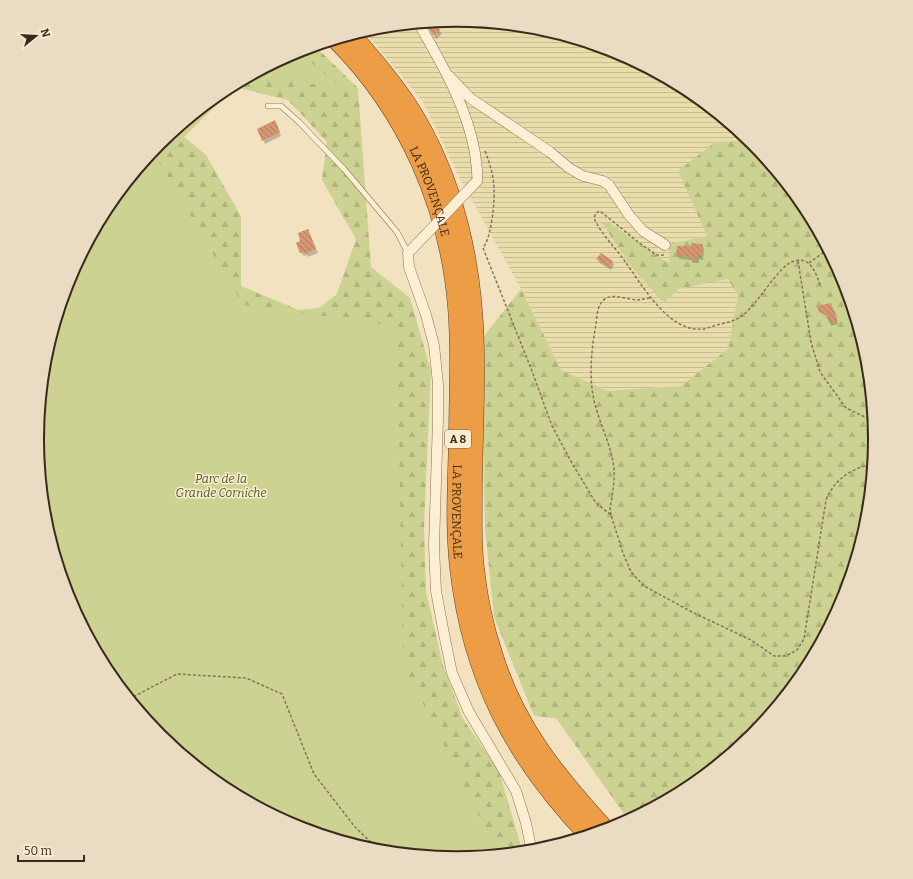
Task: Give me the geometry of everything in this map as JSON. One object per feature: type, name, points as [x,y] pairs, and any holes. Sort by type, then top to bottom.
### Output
[{"type":"highway","name":"LA PROVENÇALE","points":[[356,40],[380,67],[409,107],[431,146],[448,189],[460,228],[473,306],[475,350],[473,522],[475,567],[483,614],[492,653],[518,715],[538,748],[567,788],[602,825]]},
{"type":"highway","name":"LA PROVENÇALE","points":[[340,44],[371,80],[392,109],[409,138],[424,168],[445,231],[453,269],[457,307],[456,504],[459,566],[464,604],[475,647],[487,685],[514,740],[528,763],[551,794],[585,831]]},
{"type":"street","points":[[422,29],[449,76],[471,134],[478,172],[477,181],[410,251],[409,267],[426,315],[434,345],[438,384],[434,546],[436,591],[452,673],[469,712],[516,790],[526,823],[531,845]]},
{"type":"street","points":[[449,76],[470,98],[550,152],[569,168],[583,176],[603,181],[609,185],[629,215],[643,230],[665,245]]},
{"type":"lane","points":[[268,106],[280,106],[299,122],[334,158],[397,232],[410,251]]},
{"type":"path","points":[[484,150],[494,182],[495,198],[489,239],[483,248],[532,371],[552,426],[596,503],[611,515]]},
{"type":"path","points":[[665,245],[667,250],[664,255],[657,255],[642,245],[600,211],[596,213],[594,218],[596,224],[618,251],[650,298],[659,308],[677,323],[692,328],[702,329],[742,316],[786,265],[795,260],[804,261],[812,265],[821,287]]},
{"type":"path","points":[[809,263],[824,252]]},
{"type":"path","points":[[798,261],[812,342],[820,372],[846,408],[868,419]]},
{"type":"path","points":[[650,298],[637,300],[608,297],[604,299],[599,306],[591,363],[592,395],[596,410],[610,446],[614,470],[610,509],[611,515],[622,553],[631,572],[644,586],[692,612],[751,640],[774,656],[786,656],[798,650],[804,639],[826,500],[834,486],[848,474],[868,465]]},
{"type":"path","points":[[133,696],[177,674],[246,678],[282,694],[314,774],[355,827],[371,843]]},
{"type":"shaded area","points":[[456,27],[483,28],[537,35],[563,41],[614,58],[663,82],[708,112],[740,141],[715,142],[707,236],[670,244],[670,264],[610,223],[602,223],[633,269],[664,303],[679,289],[728,278],[738,295],[728,349],[681,386],[607,391],[561,371],[521,289],[457,173],[423,102],[369,37],[430,28]]},
{"type":"green space","name":"Parc de la Grande Corniche","points":[[320,51],[358,88],[371,267],[410,298],[431,371],[424,527],[426,591],[442,662],[463,719],[499,771],[521,846],[483,851],[456,852],[430,851],[376,844],[350,838],[299,821],[250,797],[205,767],[185,750],[146,711],[129,691],[99,646],[87,622],[75,597],[58,546],[52,520],[45,466],[45,413],[52,359],[58,333],[75,282],[99,233],[129,188],[146,168],[185,129],[220,102],[184,137],[206,155],[241,216],[241,286],[299,310],[319,308],[337,294],[356,239],[322,180],[327,142],[288,100],[240,88],[299,58]]},
{"type":"green space","points":[[304,56],[341,88],[261,76]]},
{"type":"green space","points":[[740,141],[767,168],[784,188],[814,233],[838,282],[855,333],[865,386],[869,440],[865,493],[855,546],[838,597],[814,646],[784,691],[748,731],[708,767],[663,797],[625,816],[556,718],[534,716],[494,617],[485,528],[481,340],[521,289],[561,370],[607,391],[681,386],[728,349],[738,295],[728,279],[679,289],[664,303],[633,269],[602,223],[610,223],[670,264],[669,244],[707,236],[678,171],[715,142]]},
{"type":"green space","name":"Parc de la Grande Corniche","points":[[156,157],[243,305],[397,326],[403,664],[496,850],[456,852],[430,851],[376,844],[350,838],[299,821],[250,797],[205,767],[185,750],[146,711],[129,691],[114,669],[99,646],[87,622],[75,597],[58,546],[48,493],[44,440],[45,413],[52,359],[58,333],[75,282],[99,233],[129,188]]},
{"type":"building","points":[[429,28],[438,28],[440,30],[433,36]]},
{"type":"building","points":[[275,120],[280,132],[262,141],[257,129]]},
{"type":"building","points":[[308,229],[316,249],[305,254],[304,252],[300,253],[296,243],[300,241],[298,233]]},
{"type":"building","points":[[691,243],[703,244],[702,256],[698,256],[698,260],[676,255],[677,246],[691,246]]},
{"type":"building","points":[[601,253],[613,261],[609,267],[596,259]]},
{"type":"building","points":[[831,303],[833,311],[835,311],[837,321],[829,323],[827,316],[819,312],[817,306]]}]
